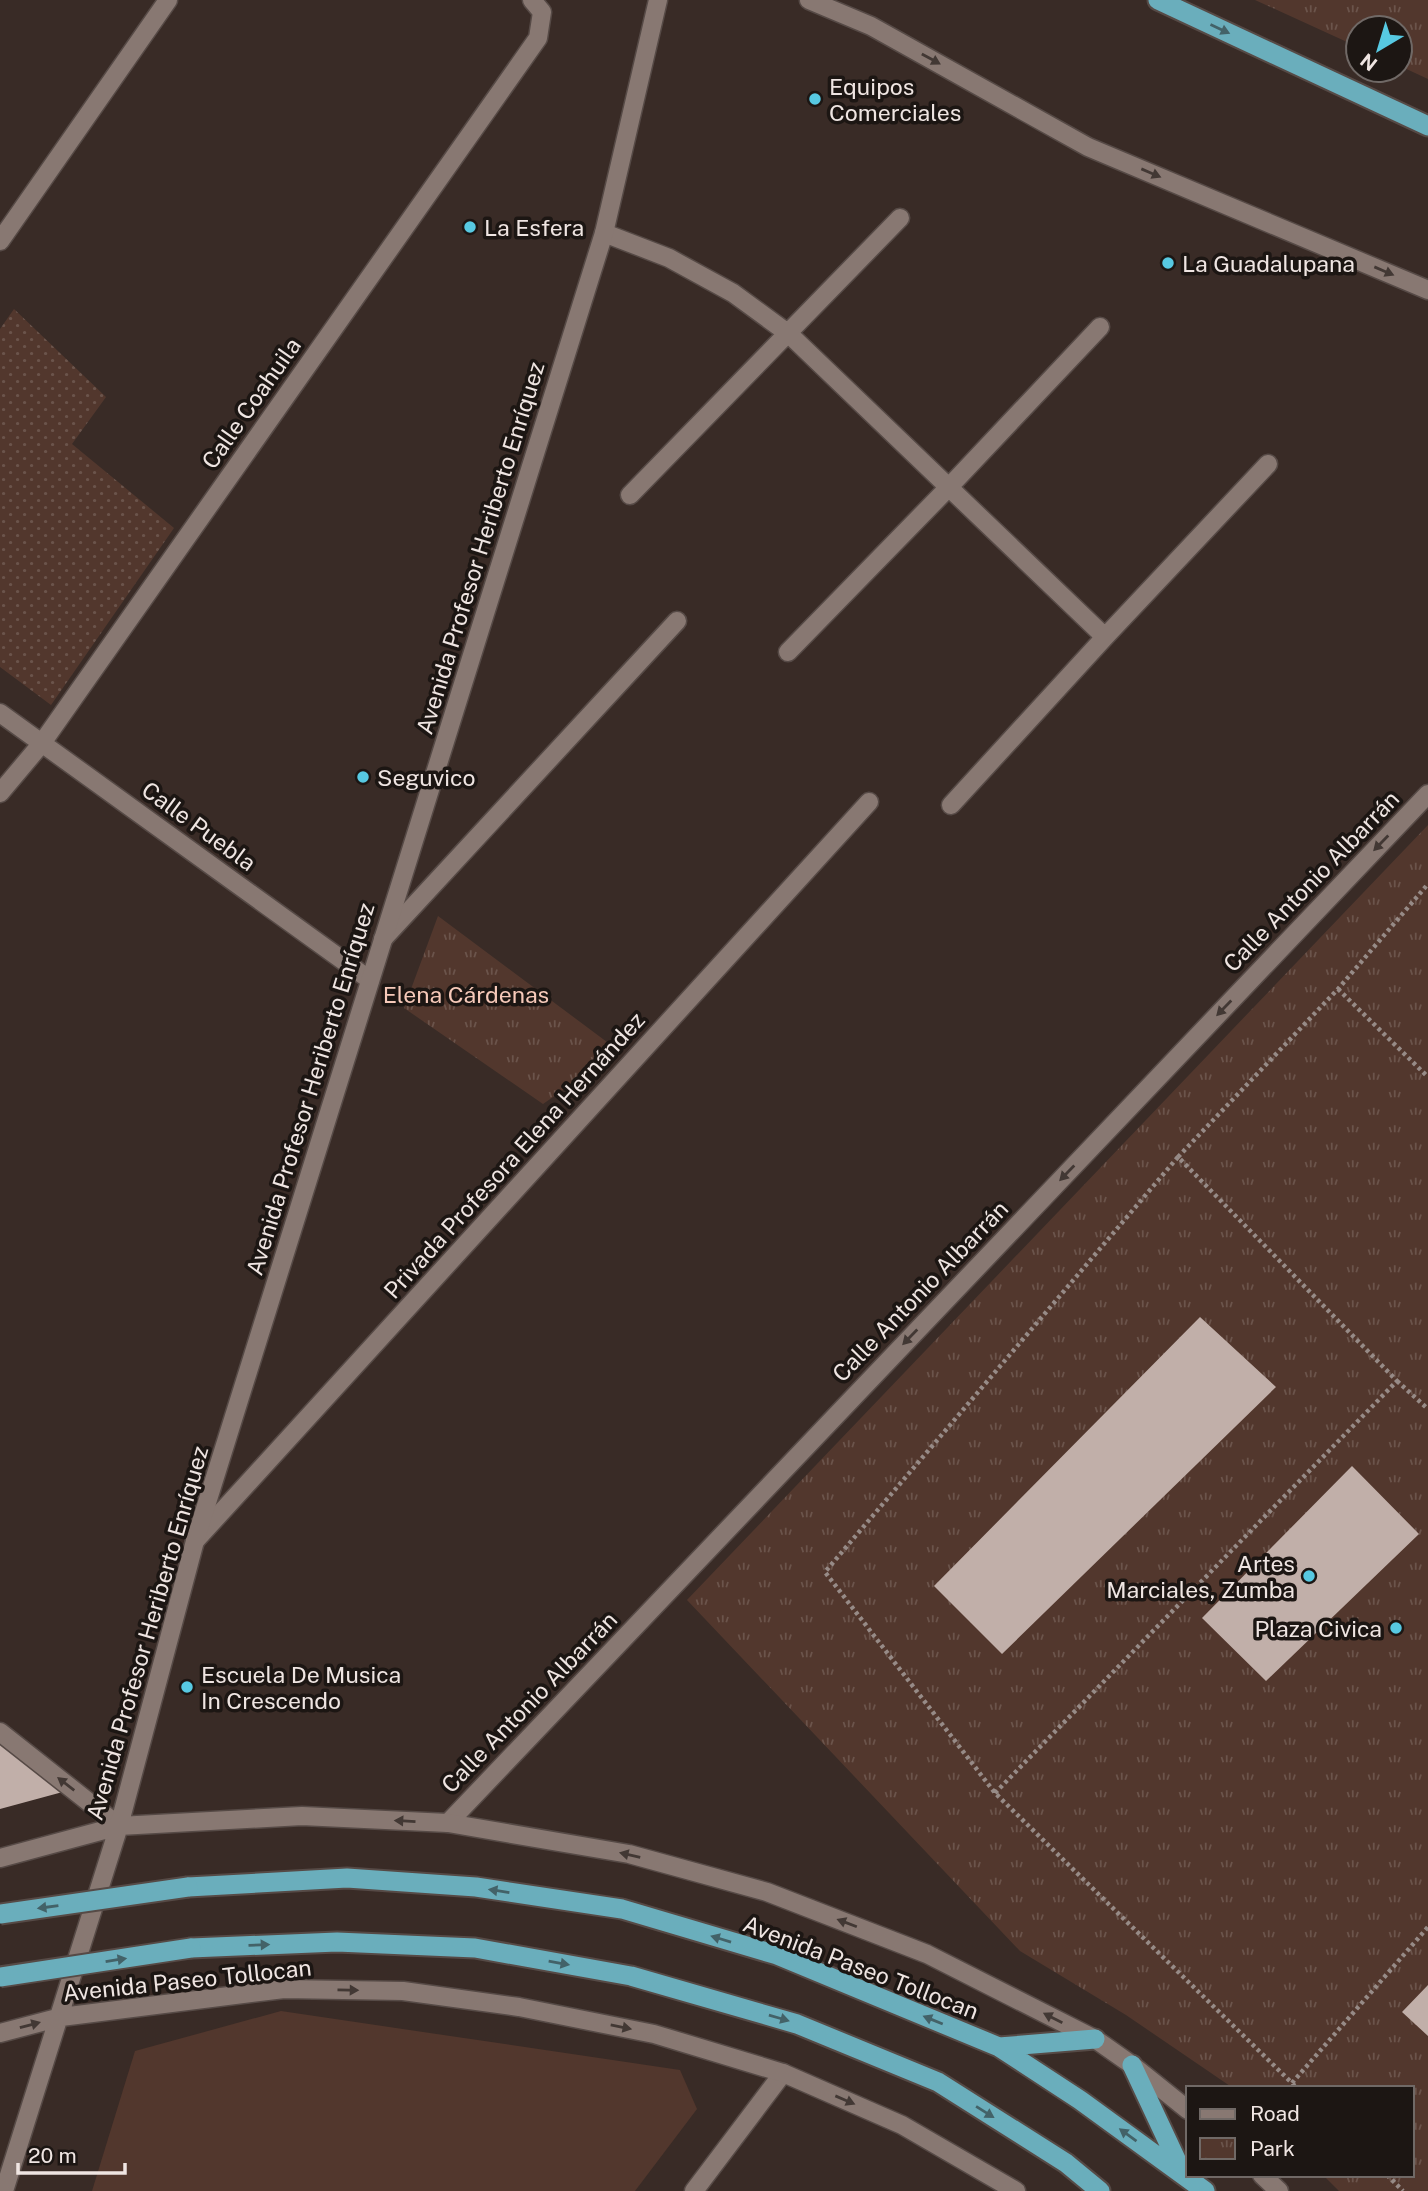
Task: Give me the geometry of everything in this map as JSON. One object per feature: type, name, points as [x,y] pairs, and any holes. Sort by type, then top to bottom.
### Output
[{"type":"highway","points":[[1158,0],[1428,126]]},
{"type":"highway","name":"Avenida Paseo Tollocan","points":[[0,1914],[188,1887],[347,1878],[476,1887],[622,1909],[777,1955],[999,2047],[1080,2100],[1184,2175]]},
{"type":"highway","name":"Avenida Paseo Tollocan","points":[[0,1977],[191,1948],[337,1942],[475,1948],[631,1976],[797,2024],[938,2082],[1066,2163],[1100,2191]]},
{"type":"highway","points":[[999,2047],[1095,2039]]},
{"type":"highway","points":[[1132,2065],[1184,2175]]},
{"type":"highway","name":"Avenida Paseo Tollocan","points":[[1187,2177],[1205,2191]]},
{"type":"street","points":[[0,241],[168,0]]},
{"type":"street","name":"Calle Coahuila","points":[[0,793],[42,743],[538,38],[542,12],[533,0]]},
{"type":"street","name":"Avenida Profesor Heriberto Enríquez","points":[[4,2191],[119,1826],[195,1541],[604,233],[658,0]]},
{"type":"street","points":[[809,0],[871,26],[1088,147],[1428,290]]},
{"type":"street","points":[[848,0],[871,26]]},
{"type":"street","points":[[630,495],[900,218]]},
{"type":"street","points":[[604,233],[669,258],[733,293],[789,334],[1105,637]]},
{"type":"street","points":[[788,652],[1100,327]]},
{"type":"street","points":[[951,805],[1268,464]]},
{"type":"street","points":[[383,939],[677,621]]},
{"type":"street","name":"Calle Puebla","points":[[0,713],[370,979]]},
{"type":"street","name":"Calle Antonio Albarrán","points":[[448,1823],[1428,794]]},
{"type":"street","name":"Privada Profesora Elena Hernández","points":[[195,1541],[869,802]]},
{"type":"street","points":[[0,1732],[119,1826]]},
{"type":"street","name":"Avenida Paseo Tollocan","points":[[0,1858],[119,1826],[302,1816],[448,1823],[629,1854],[767,1892],[927,1954],[1095,2039],[1186,2108]]},
{"type":"street","name":"Avenida Paseo Tollocan","points":[[0,2034],[61,2017],[284,1990],[403,1991],[519,2007],[654,2034],[782,2073],[902,2125],[1016,2191]]},
{"type":"street","points":[[694,2191],[782,2073]]},
{"type":"street","points":[[1264,2177],[1279,2191]]},
{"type":"path","points":[[1295,2086],[995,1793],[825,1572],[1178,1157],[1338,989],[1428,884]]},
{"type":"path","points":[[1338,989],[1428,1077]]},
{"type":"path","points":[[1178,1157],[1397,1381],[1428,1409]]},
{"type":"path","points":[[995,1793],[1397,1381]]},
{"type":"path","points":[[1292,2083],[1428,1927]]},
{"type":"path","points":[[1389,2177],[1403,2191]]},
{"type":"green space","points":[[1255,0],[1428,0],[1428,79],[1414,72],[1414,14],[1344,14],[1344,41]]},
{"type":"green space","points":[[14,309],[106,397],[72,444],[174,528],[51,705],[0,667],[0,329]]},
{"type":"green space","points":[[1428,825],[1428,2191],[1339,2191],[1325,2177],[1414,2177],[1414,2086],[1230,2086],[1126,2015],[1020,1951],[687,1600]]},
{"type":"green space","name":"Elena Cárdenas","points":[[438,916],[619,1051],[543,1104],[404,1008]]},
{"type":"green space","points":[[281,2011],[680,2070],[697,2109],[635,2191],[92,2191],[135,2051]]},
{"type":"building","points":[[1200,1317],[1276,1387],[1002,1654],[934,1586]]},
{"type":"building","name":"Artes Marciales, Zumba","points":[[1352,1466],[1419,1534],[1266,1681],[1202,1618]]},
{"type":"building","points":[[0,1738],[70,1790],[0,1809]]},
{"type":"building","points":[[1428,1985],[1428,2036],[1402,2012]]},
{"type":"place","name":"Equipos Comerciales","points":[[815,99]]},
{"type":"place","name":"La Esfera","points":[[470,227]]},
{"type":"place","name":"La Guadalupana","points":[[1168,263]]},
{"type":"place","name":"Seguvico","points":[[363,777]]},
{"type":"place","name":"Artes Marciales, Zumba","points":[[1309,1576]]},
{"type":"place","name":"Plaza Civica","points":[[1396,1628]]},
{"type":"place","name":"Escuela De Musica In Crescendo","points":[[187,1687]]}]
